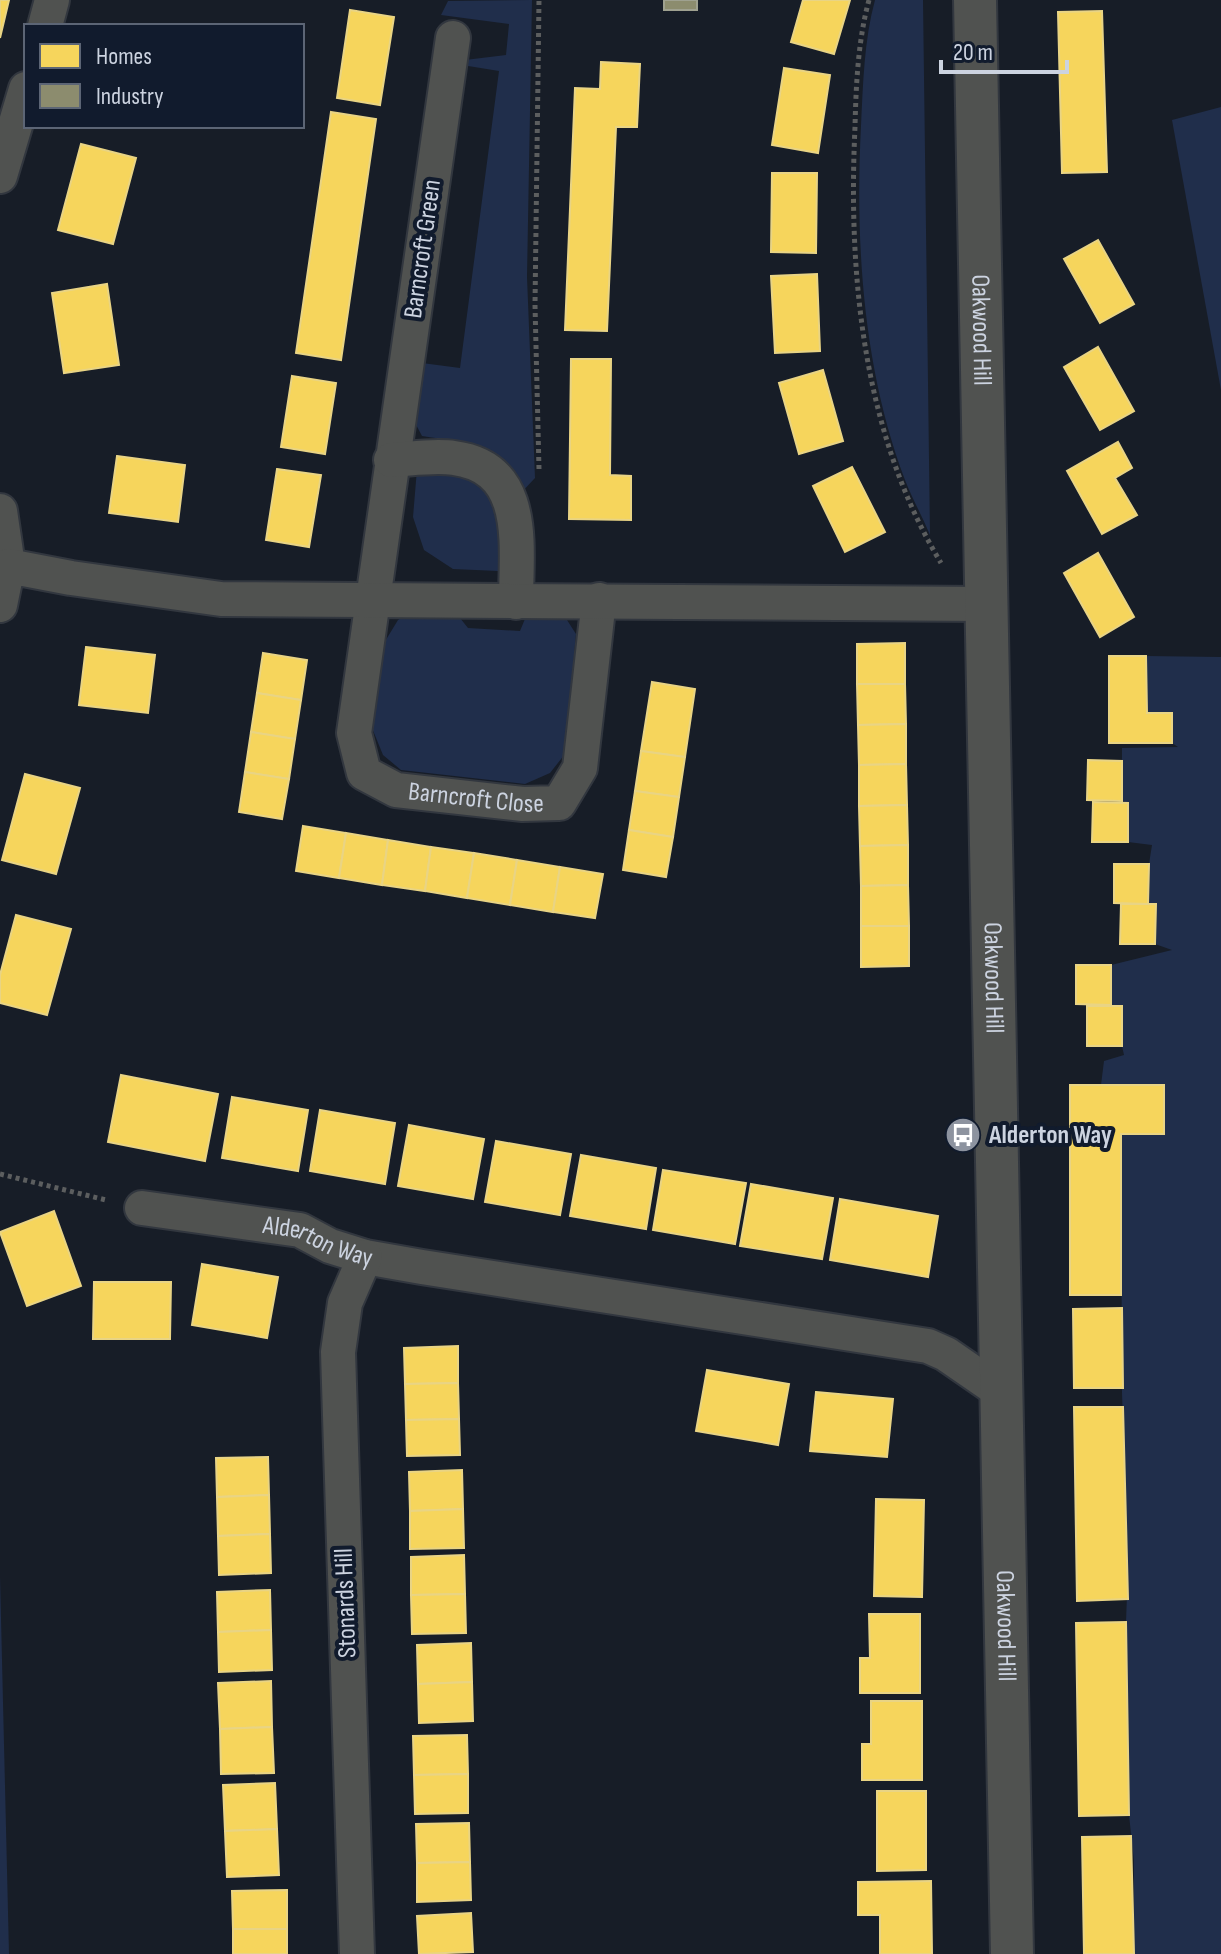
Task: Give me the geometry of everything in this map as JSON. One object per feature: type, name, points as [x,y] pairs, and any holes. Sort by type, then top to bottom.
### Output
[{"type":"street","points":[[46,24],[52,0]]},
{"type":"street","name":"Oakwood Hill","points":[[975,0],[1012,1954]]},
{"type":"street","name":"Barncroft Green","points":[[374,598],[391,460],[453,38]]},
{"type":"street","points":[[0,176],[24,96]]},
{"type":"street","points":[[391,460],[453,457],[480,464],[502,483],[515,511],[516,602]]},
{"type":"street","points":[[0,511],[8,566],[0,605]]},
{"type":"street","points":[[8,566],[221,599],[986,604]]},
{"type":"street","name":"Barncroft Close","points":[[374,598],[354,733],[364,773],[396,790],[523,804],[559,803],[580,768],[599,600]]},
{"type":"street","name":"Alderton Way","points":[[142,1208],[300,1230],[330,1246],[365,1257],[928,1346],[946,1354],[1001,1392]]},
{"type":"street","name":"Stonards Hill","points":[[357,1954],[338,1352],[345,1303],[365,1257]]},
{"type":"path","points":[[515,511],[539,487],[535,305],[539,0]]},
{"type":"path","points":[[869,0],[856,94],[853,152],[858,288],[864,349],[900,482],[926,538],[944,568],[986,604]]},
{"type":"path","points":[[0,1174],[142,1208]]},
{"type":"shaded area","points":[[532,0],[527,277],[535,478],[520,494],[511,477],[492,456],[455,441],[422,436],[413,419],[422,363],[460,368],[499,71],[462,65],[465,60],[506,55],[509,24],[441,15],[448,1]]},
{"type":"shaded area","points":[[875,0],[923,0],[930,535],[905,480],[891,438],[871,350],[865,305],[859,170],[868,31]]},
{"type":"shaded area","points":[[1221,107],[1221,390],[1172,120]]},
{"type":"shaded area","points":[[417,469],[457,469],[476,478],[486,488],[497,513],[498,571],[453,569],[424,550],[413,517]]},
{"type":"shaded area","points":[[556,611],[576,634],[565,754],[550,773],[525,784],[401,770],[383,755],[372,728],[384,643],[398,620],[408,614],[456,613],[468,628],[520,631],[527,614]]},
{"type":"shaded area","points":[[1146,656],[1221,657],[1221,1954],[1134,1954],[1122,1393],[1121,1134],[1164,1134],[1164,1085],[1101,1085],[1104,1061],[1124,1055],[1122,1007],[1111,1005],[1111,965],[1172,950],[1155,944],[1156,905],[1148,904],[1152,845],[1128,842],[1128,803],[1122,801],[1122,748],[1178,747],[1172,743],[1172,713],[1147,713]]},
{"type":"shaded area","points":[[0,1576],[9,1954],[0,1954]]},
{"type":"building: Homes","points":[[0,0],[9,0],[0,38]]},
{"type":"building: Homes","points":[[803,0],[850,0],[834,54],[791,42]]},
{"type":"building: Homes","points":[[350,10],[394,17],[380,105],[337,98]]},
{"type":"building: Homes","points":[[1102,11],[1107,172],[1062,173],[1058,12]]},
{"type":"building: Homes","points":[[601,62],[640,64],[637,127],[616,127],[607,331],[565,330],[575,88],[600,89]]},
{"type":"building: Homes","points":[[784,68],[830,75],[818,153],[772,145]]},
{"type":"building: Homes","points":[[331,112],[376,119],[341,360],[296,353]]},
{"type":"building: Homes","points":[[81,144],[136,158],[113,244],[58,230]]},
{"type":"building: Homes","points":[[772,173],[817,173],[816,253],[771,252]]},
{"type":"building: Homes","points":[[1098,240],[1134,304],[1100,323],[1064,259]]},
{"type":"building: Homes","points":[[817,274],[820,351],[775,353],[771,276]]},
{"type":"building: Homes","points":[[107,284],[119,365],[64,373],[52,293]]},
{"type":"building: Homes","points":[[1098,347],[1134,411],[1100,430],[1064,367]]},
{"type":"building: Homes","points":[[571,359],[611,359],[610,475],[631,476],[631,520],[569,519]]},
{"type":"building: Homes","points":[[823,370],[843,441],[799,454],[779,383]]},
{"type":"building: Homes","points":[[292,376],[336,383],[325,454],[281,447]]},
{"type":"building: Homes","points":[[1118,442],[1132,468],[1115,478],[1137,515],[1102,534],[1067,471]]},
{"type":"building: Homes","points":[[117,456],[185,465],[178,522],[109,513]]},
{"type":"building: Homes","points":[[852,467],[885,532],[845,552],[813,486]]},
{"type":"building: Homes","points":[[277,469],[321,475],[309,547],[266,540]]},
{"type":"building: Homes","points":[[1098,553],[1134,617],[1100,637],[1064,573]]},
{"type":"building: Homes","points":[[905,643],[905,684],[857,684],[857,644]]},
{"type":"building: Homes","points":[[86,647],[155,655],[148,713],[79,705]]},
{"type":"building: Homes","points":[[263,653],[307,660],[301,700],[257,693]]},
{"type":"building: Homes","points":[[1109,656],[1146,656],[1147,713],[1172,713],[1172,743],[1109,743]]},
{"type":"building: Homes","points":[[652,682],[695,689],[685,757],[641,751]]},
{"type":"building: Homes","points":[[857,684],[905,684],[906,724],[858,725]]},
{"type":"building: Homes","points":[[257,693],[301,700],[295,739],[251,732]]},
{"type":"building: Homes","points":[[906,724],[906,764],[859,765],[858,725]]},
{"type":"building: Homes","points":[[251,732],[295,739],[289,779],[245,772]]},
{"type":"building: Homes","points":[[641,751],[685,757],[679,797],[635,791]]},
{"type":"building: Homes","points":[[1088,760],[1122,761],[1122,801],[1087,800]]},
{"type":"building: Homes","points":[[906,764],[907,805],[859,806],[859,765]]},
{"type":"building: Homes","points":[[245,772],[289,779],[282,819],[239,812]]},
{"type":"building: Homes","points":[[25,774],[80,788],[56,874],[2,860]]},
{"type":"building: Homes","points":[[635,791],[679,797],[673,837],[629,830]]},
{"type":"building: Homes","points":[[1093,802],[1128,803],[1128,842],[1092,842]]},
{"type":"building: Homes","points":[[907,805],[908,845],[860,846],[859,806]]},
{"type":"building: Homes","points":[[303,826],[346,833],[339,878],[296,871]]},
{"type":"building: Homes","points":[[629,830],[673,837],[666,877],[623,870]]},
{"type":"building: Homes","points":[[346,833],[388,840],[382,885],[339,878]]},
{"type":"building: Homes","points":[[388,840],[431,847],[425,891],[382,885]]},
{"type":"building: Homes","points":[[908,845],[908,885],[861,886],[860,846]]},
{"type":"building: Homes","points":[[431,847],[474,853],[467,898],[425,891]]},
{"type":"building: Homes","points":[[474,853],[517,860],[510,905],[467,898]]},
{"type":"building: Homes","points":[[517,860],[560,867],[553,912],[510,905]]},
{"type":"building: Homes","points":[[1114,864],[1149,864],[1148,904],[1114,903]]},
{"type":"building: Homes","points":[[560,867],[603,874],[595,918],[553,912]]},
{"type":"building: Homes","points":[[908,885],[909,926],[861,926],[861,886]]},
{"type":"building: Homes","points":[[1121,904],[1156,904],[1155,944],[1120,944]]},
{"type":"building: Homes","points":[[16,915],[71,929],[47,1015],[0,1003],[0,975]]},
{"type":"building: Homes","points":[[861,926],[909,926],[909,966],[861,967]]},
{"type":"building: Homes","points":[[1076,965],[1111,965],[1111,1005],[1076,1004]]},
{"type":"building: Homes","points":[[1087,1006],[1122,1006],[1122,1046],[1087,1046]]},
{"type":"building: Homes","points":[[121,1075],[218,1094],[205,1161],[108,1142]]},
{"type":"building: Homes","points":[[1070,1085],[1164,1085],[1164,1134],[1121,1134],[1121,1295],[1070,1295]]},
{"type":"building: Homes","points":[[232,1097],[308,1110],[298,1171],[222,1158]]},
{"type":"building: Homes","points":[[320,1110],[395,1123],[385,1184],[310,1171]]},
{"type":"building: Homes","points":[[409,1125],[484,1139],[473,1199],[398,1186]]},
{"type":"building: Homes","points":[[496,1141],[571,1154],[560,1215],[485,1202]]},
{"type":"building: Homes","points":[[581,1155],[656,1168],[646,1229],[570,1216]]},
{"type":"building: Homes","points":[[663,1170],[746,1183],[735,1244],[653,1230]]},
{"type":"building: Homes","points":[[751,1184],[833,1198],[822,1259],[740,1246]]},
{"type":"building: Homes","points":[[840,1199],[938,1216],[928,1277],[830,1260]]},
{"type":"building: Homes","points":[[54,1211],[81,1286],[27,1306],[0,1232]]},
{"type":"building: Homes","points":[[202,1264],[278,1277],[267,1338],[192,1325]]},
{"type":"building: Homes","points":[[94,1282],[171,1282],[170,1339],[93,1339]]},
{"type":"building: Homes","points":[[1122,1308],[1123,1388],[1074,1388],[1073,1309]]},
{"type":"building: Homes","points":[[458,1346],[458,1383],[405,1384],[404,1348]]},
{"type":"building: Homes","points":[[707,1370],[789,1384],[778,1445],[696,1431]]},
{"type":"building: Homes","points":[[458,1383],[459,1419],[406,1420],[405,1384]]},
{"type":"building: Homes","points":[[816,1392],[893,1399],[887,1457],[810,1451]]},
{"type":"building: Homes","points":[[1074,1407],[1123,1407],[1128,1599],[1077,1601]]},
{"type":"building: Homes","points":[[459,1419],[460,1455],[407,1456],[406,1420]]},
{"type":"building: Homes","points":[[268,1457],[269,1495],[217,1497],[216,1458]]},
{"type":"building: Homes","points":[[462,1470],[463,1509],[410,1511],[409,1472]]},
{"type":"building: Homes","points":[[269,1495],[270,1534],[218,1536],[217,1497]]},
{"type":"building: Homes","points":[[876,1499],[924,1500],[922,1597],[874,1596]]},
{"type":"building: Homes","points":[[463,1509],[464,1548],[410,1549],[410,1511]]},
{"type":"building: Homes","points":[[270,1534],[271,1573],[219,1575],[218,1536]]},
{"type":"building: Homes","points":[[464,1555],[465,1594],[411,1595],[411,1557]]},
{"type":"building: Homes","points":[[270,1590],[271,1630],[218,1632],[217,1592]]},
{"type":"building: Homes","points":[[465,1594],[466,1633],[412,1634],[411,1595]]},
{"type":"building: Homes","points":[[869,1614],[920,1614],[920,1693],[860,1693],[860,1658],[870,1658]]},
{"type":"building: Homes","points":[[1126,1622],[1129,1815],[1079,1816],[1076,1623]]},
{"type":"building: Homes","points":[[271,1630],[272,1670],[219,1672],[218,1632]]},
{"type":"building: Homes","points":[[471,1643],[472,1682],[418,1684],[417,1645]]},
{"type":"building: Homes","points":[[271,1681],[272,1727],[220,1729],[218,1683]]},
{"type":"building: Homes","points":[[472,1682],[473,1721],[419,1723],[418,1684]]},
{"type":"building: Homes","points":[[871,1701],[922,1701],[922,1780],[862,1780],[862,1744],[871,1744]]},
{"type":"building: Homes","points":[[272,1727],[274,1773],[221,1774],[220,1729]]},
{"type":"building: Homes","points":[[467,1735],[468,1774],[414,1775],[413,1736]]},
{"type":"building: Homes","points":[[468,1774],[468,1813],[415,1814],[414,1775]]},
{"type":"building: Homes","points":[[275,1783],[277,1829],[225,1831],[223,1785]]},
{"type":"building: Homes","points":[[877,1791],[926,1791],[926,1870],[877,1871]]},
{"type":"building: Homes","points":[[469,1823],[470,1862],[417,1863],[416,1824]]},
{"type":"building: Homes","points":[[277,1829],[279,1875],[227,1877],[225,1831]]},
{"type":"building: Homes","points":[[1131,1836],[1134,1954],[1084,1954],[1082,1837]]},
{"type":"building: Homes","points":[[470,1862],[471,1900],[417,1902],[417,1863]]},
{"type":"building: Homes","points":[[931,1881],[932,1954],[880,1954],[880,1915],[858,1915],[858,1882]]},
{"type":"building: Homes","points":[[287,1890],[287,1929],[233,1929],[232,1891]]},
{"type":"building: Homes","points":[[471,1913],[473,1952],[419,1954],[417,1916]]},
{"type":"building: Homes","points":[[233,1929],[287,1929],[287,1954],[233,1954]]},
{"type":"building: Industry","points":[[664,0],[697,0],[697,10],[664,10]]},
{"type":"place","name":"Alderton Way","points":[[963,1135]]}]
